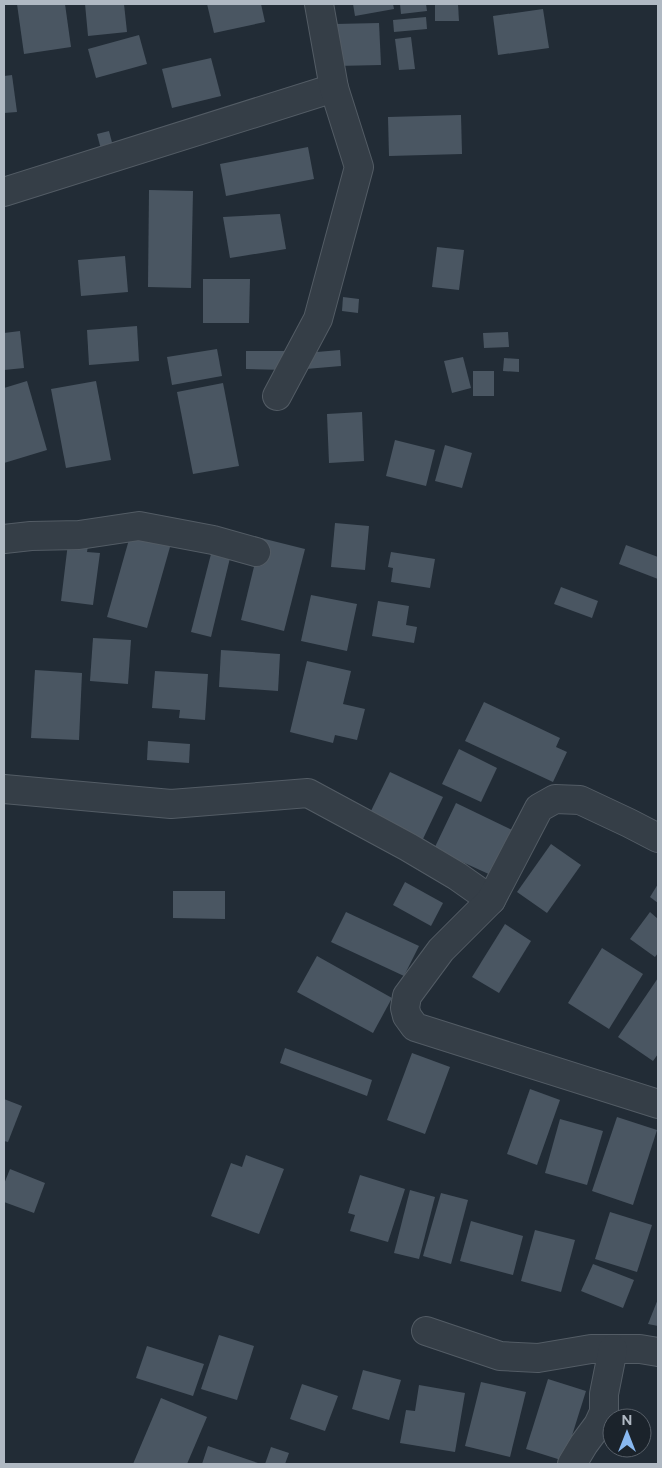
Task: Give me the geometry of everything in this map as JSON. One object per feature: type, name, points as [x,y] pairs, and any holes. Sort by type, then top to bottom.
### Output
[{"type":"street","points":[[277,396],[318,319],[359,167],[334,88],[318,4]]},
{"type":"street","points":[[4,192],[334,88]]},
{"type":"street","points":[[4,539],[32,536],[79,535],[139,526],[213,540],[256,552]]},
{"type":"street","points":[[4,789],[171,804],[308,794],[408,847],[457,876],[491,900]]},
{"type":"street","points":[[658,838],[580,800],[554,799],[539,808],[491,900],[441,950],[407,996],[405,1008],[407,1016],[415,1027],[658,1104]]},
{"type":"street","points":[[426,1331],[500,1356],[538,1358],[591,1349],[640,1349],[658,1352]]},
{"type":"street","points":[[572,1464],[598,1425],[604,1412],[604,1394],[613,1349]]},
{"type":"building","points":[[17,4],[65,4],[71,47],[24,54]]},
{"type":"building","points":[[85,4],[124,4],[127,32],[88,36]]},
{"type":"building","points":[[207,4],[261,4],[265,22],[214,33]]},
{"type":"building","points":[[353,4],[393,4],[394,9],[355,16]]},
{"type":"building","points":[[400,4],[426,4],[427,11],[401,14]]},
{"type":"building","points":[[435,4],[458,4],[459,21],[435,21]]},
{"type":"building","points":[[543,9],[549,48],[498,55],[493,16]]},
{"type":"building","points":[[426,17],[427,29],[394,32],[393,20]]},
{"type":"building","points":[[379,23],[381,65],[336,66],[335,24]]},
{"type":"building","points":[[139,35],[147,64],[96,78],[88,49]]},
{"type":"building","points":[[411,37],[415,69],[399,70],[395,39]]},
{"type":"building","points":[[211,58],[221,96],[172,108],[162,69]]},
{"type":"building","points":[[12,75],[17,112],[4,113],[4,76]]},
{"type":"building","points":[[461,115],[462,154],[389,156],[388,117]]},
{"type":"building","points":[[109,131],[114,150],[102,153],[97,134]]},
{"type":"building","points":[[308,147],[314,179],[226,196],[220,164]]},
{"type":"building","points":[[149,190],[193,191],[191,288],[148,287]]},
{"type":"building","points":[[280,214],[286,249],[230,258],[223,217]]},
{"type":"building","points":[[437,247],[464,250],[459,290],[432,287]]},
{"type":"building","points":[[125,256],[128,292],[81,296],[78,260]]},
{"type":"building","points":[[203,279],[250,279],[249,323],[203,323]]},
{"type":"building","points":[[343,297],[359,299],[358,313],[342,311]]},
{"type":"building","points":[[137,326],[139,361],[89,365],[87,330]]},
{"type":"building","points":[[20,331],[24,368],[4,370],[4,333]]},
{"type":"building","points":[[508,332],[509,347],[484,348],[483,333]]},
{"type":"building","points":[[217,349],[222,376],[172,385],[167,357]]},
{"type":"building","points":[[340,350],[341,366],[306,369],[305,353]]},
{"type":"building","points":[[246,351],[287,351],[287,370],[246,369]]},
{"type":"building","points":[[463,357],[471,388],[452,393],[444,361]]},
{"type":"building","points":[[504,358],[519,359],[519,372],[503,371]]},
{"type":"building","points":[[473,371],[494,371],[494,396],[473,396]]},
{"type":"building","points":[[27,381],[47,450],[4,463],[4,388]]},
{"type":"building","points":[[96,381],[111,460],[66,468],[51,389]]},
{"type":"building","points":[[223,383],[239,466],[193,474],[177,392]]},
{"type":"building","points":[[362,412],[364,461],[329,463],[327,414]]},
{"type":"building","points":[[395,440],[435,450],[426,486],[386,476]]},
{"type":"building","points":[[445,445],[472,453],[462,488],[435,481]]},
{"type":"building","points":[[335,523],[369,526],[365,570],[331,567]]},
{"type":"building","points":[[132,529],[172,540],[147,628],[107,617]]},
{"type":"building","points":[[261,538],[305,549],[284,631],[241,620]]},
{"type":"building","points":[[68,543],[88,546],[87,552],[100,553],[93,605],[61,601]]},
{"type":"building","points":[[626,545],[658,557],[658,579],[619,564]]},
{"type":"building","points":[[391,552],[435,559],[430,588],[391,582],[393,568],[388,567]]},
{"type":"building","points":[[211,554],[230,558],[211,637],[191,632]]},
{"type":"building","points":[[561,587],[598,601],[592,618],[554,604]]},
{"type":"building","points":[[311,595],[357,604],[347,651],[301,641]]},
{"type":"building","points":[[378,601],[409,606],[406,625],[417,627],[414,643],[372,636]]},
{"type":"building","points":[[93,638],[131,640],[128,684],[90,681]]},
{"type":"building","points":[[221,650],[280,654],[278,691],[219,687]]},
{"type":"building","points":[[307,661],[351,671],[343,704],[365,709],[357,740],[335,735],[333,743],[290,732]]},
{"type":"building","points":[[35,670],[82,673],[79,740],[31,738]]},
{"type":"building","points":[[155,671],[208,674],[205,720],[179,718],[180,710],[152,708]]},
{"type":"building","points":[[484,702],[560,738],[556,747],[567,752],[553,782],[465,741]]},
{"type":"building","points":[[148,741],[190,744],[189,763],[147,760]]},
{"type":"building","points":[[459,749],[497,768],[481,802],[442,784]]},
{"type":"building","points":[[390,772],[443,797],[422,841],[369,815]]},
{"type":"building","points":[[456,803],[514,831],[493,876],[434,849]]},
{"type":"building","points":[[551,844],[581,865],[547,913],[517,892]]},
{"type":"building","points":[[405,882],[443,903],[431,926],[393,905]]},
{"type":"building","points":[[658,884],[658,903],[650,897]]},
{"type":"building","points":[[173,891],[225,891],[225,919],[173,918]]},
{"type":"building","points":[[346,912],[419,946],[404,976],[331,942]]},
{"type":"building","points":[[650,912],[658,919],[658,953],[655,957],[630,939]]},
{"type":"building","points":[[505,924],[531,941],[499,993],[472,977]]},
{"type":"building","points":[[602,948],[643,974],[609,1029],[568,1003]]},
{"type":"building","points":[[317,956],[392,998],[373,1033],[297,992]]},
{"type":"building","points":[[658,978],[658,1054],[653,1061],[618,1037]]},
{"type":"building","points":[[285,1048],[372,1080],[367,1096],[280,1063]]},
{"type":"building","points":[[412,1053],[450,1067],[425,1134],[387,1120]]},
{"type":"building","points":[[530,1089],[560,1100],[537,1165],[507,1154]]},
{"type":"building","points":[[4,1099],[22,1106],[8,1142],[4,1141]]},
{"type":"building","points":[[617,1117],[657,1130],[633,1205],[592,1191]]},
{"type":"building","points":[[560,1119],[603,1131],[587,1185],[545,1173]]},
{"type":"building","points":[[246,1155],[284,1169],[259,1234],[211,1216],[231,1163],[242,1167]]},
{"type":"building","points":[[10,1169],[45,1183],[34,1213],[4,1202],[4,1184]]},
{"type":"building","points":[[360,1175],[405,1189],[388,1242],[350,1231],[355,1215],[348,1213]]},
{"type":"building","points":[[410,1190],[435,1197],[419,1259],[394,1253]]},
{"type":"building","points":[[441,1193],[468,1200],[451,1264],[423,1256]]},
{"type":"building","points":[[610,1212],[652,1225],[637,1272],[595,1259]]},
{"type":"building","points":[[471,1221],[523,1236],[513,1275],[460,1261]]},
{"type":"building","points":[[535,1230],[575,1240],[561,1292],[521,1281]]},
{"type":"building","points":[[593,1264],[634,1280],[623,1308],[581,1291]]},
{"type":"building","points":[[658,1299],[658,1326],[648,1324]]},
{"type":"building","points":[[219,1335],[254,1346],[237,1400],[201,1389]]},
{"type":"building","points":[[147,1346],[204,1364],[193,1396],[136,1378]]},
{"type":"building","points":[[363,1370],[401,1380],[389,1420],[352,1409]]},
{"type":"building","points":[[548,1379],[586,1391],[564,1461],[526,1449]]},
{"type":"building","points":[[481,1382],[526,1392],[510,1457],[465,1446]]},
{"type":"building","points":[[302,1384],[338,1396],[325,1431],[290,1419]]},
{"type":"building","points":[[419,1385],[465,1393],[455,1452],[400,1443],[406,1410],[415,1411]]},
{"type":"building","points":[[161,1398],[207,1417],[187,1464],[133,1464]]},
{"type":"building","points":[[208,1446],[258,1463],[202,1464]]},
{"type":"building","points":[[271,1447],[289,1453],[285,1464],[265,1464]]}]
